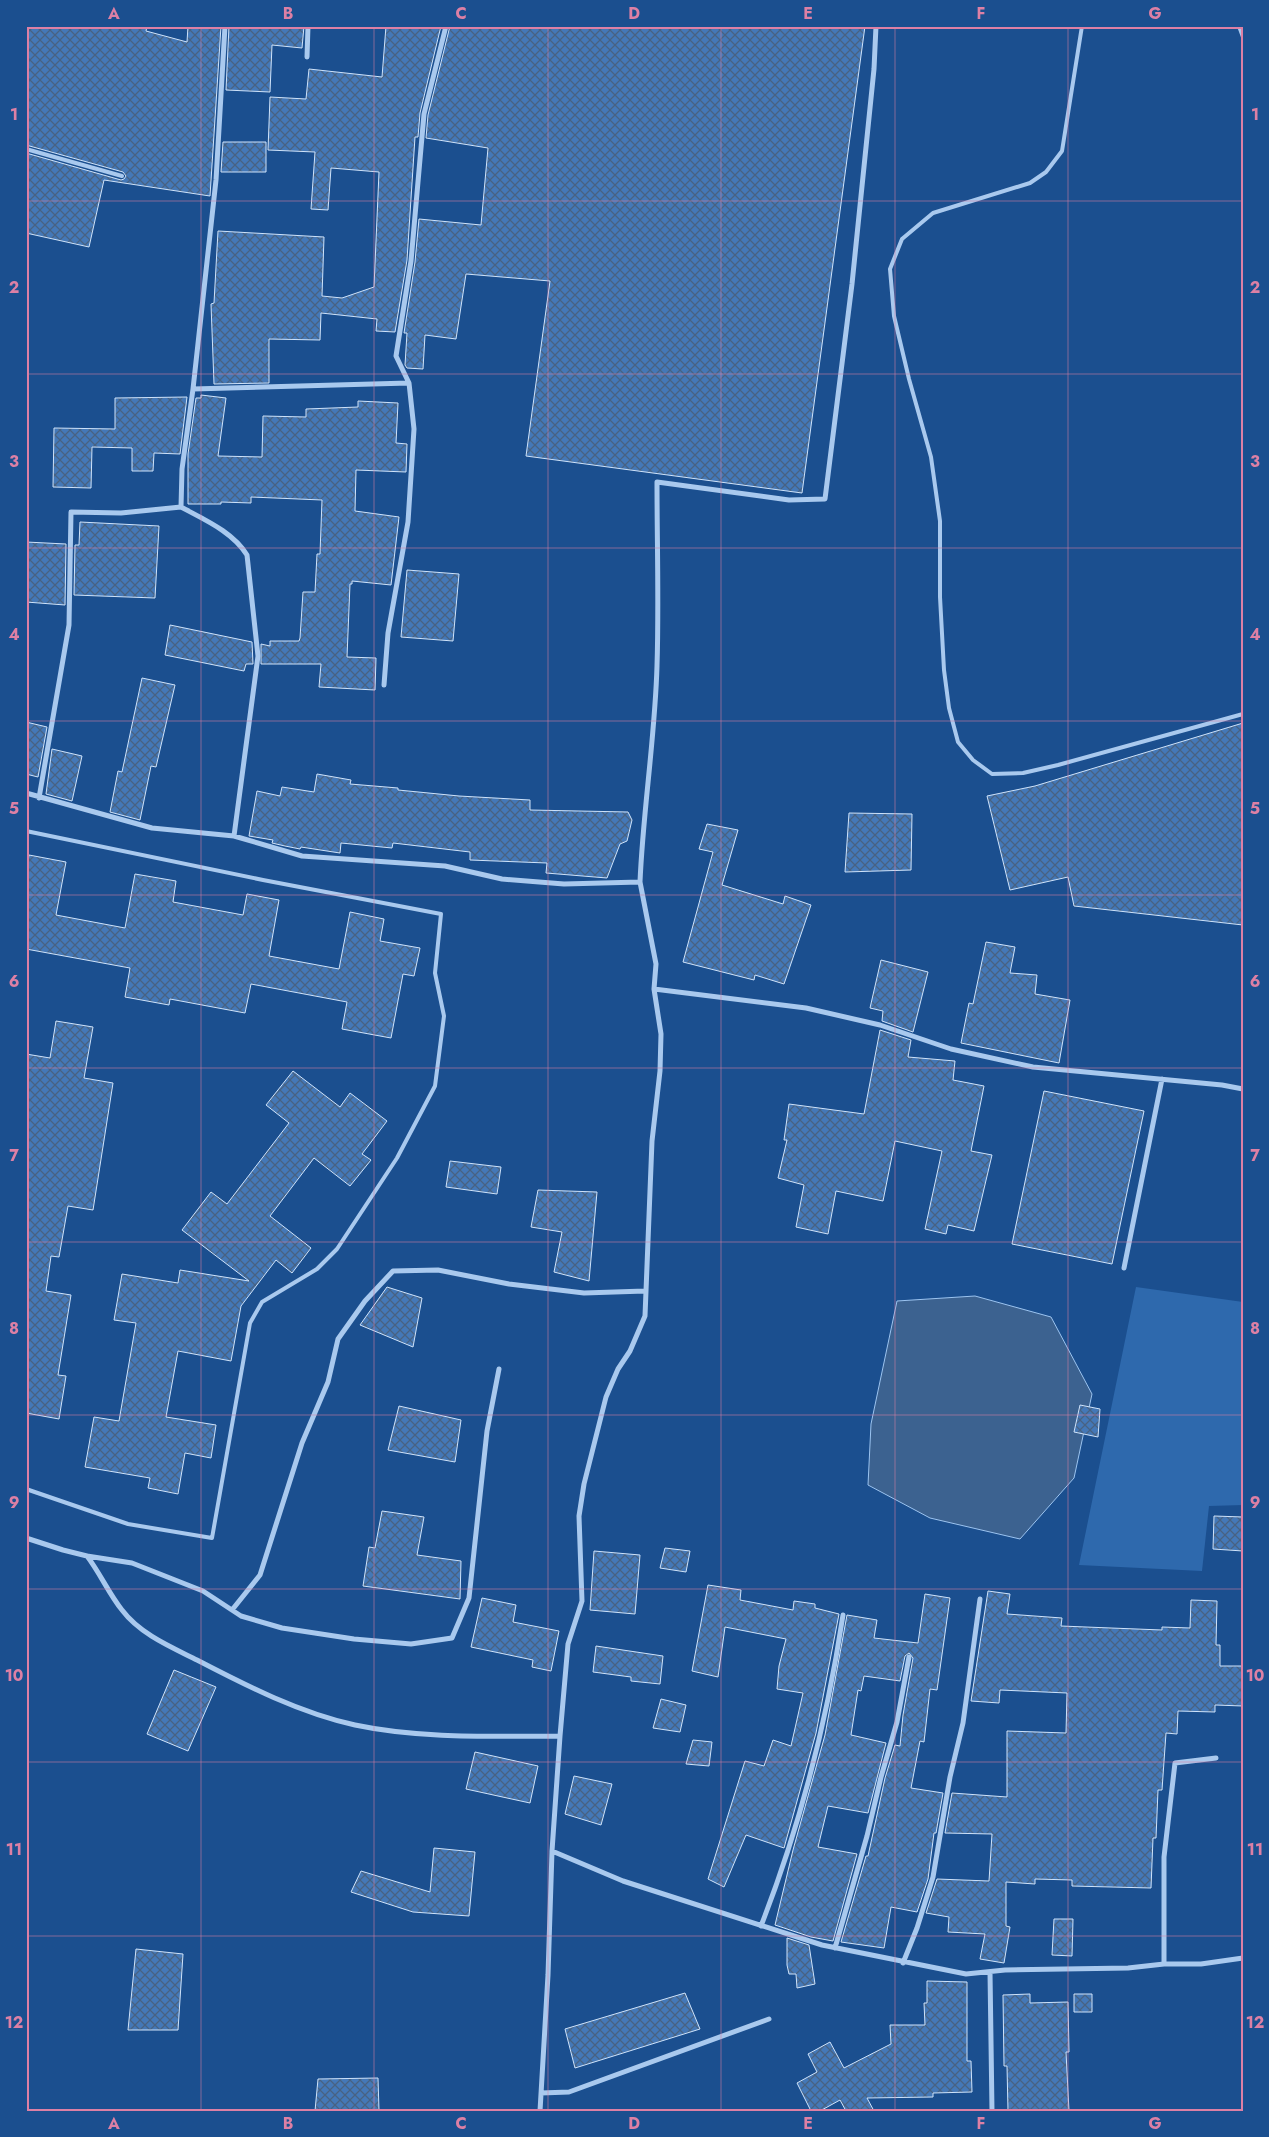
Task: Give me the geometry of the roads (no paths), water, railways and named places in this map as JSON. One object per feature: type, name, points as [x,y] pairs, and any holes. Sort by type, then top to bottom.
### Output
[{"type":"street","points":[[181,507],[182,469],[193,389],[216,180],[225,26]]},
{"type":"street","points":[[307,57],[308,26]]},
{"type":"street","points":[[384,684],[388,633],[408,522],[414,429],[409,383],[396,356],[410,261],[424,114],[446,26]]},
{"type":"street","points":[[540,2111],[548,1975],[552,1851],[560,1736],[568,1644],[582,1601],[579,1516],[584,1484],[606,1397],[618,1369],[630,1351],[645,1316],[652,1141],[662,1034],[654,989],[656,964],[640,882],[642,834],[650,770],[657,666],[657,482],[789,500],[825,499],[853,274],[874,69],[876,26]]},
{"type":"street","points":[[193,389],[409,383]]},
{"type":"street","points":[[38,798],[70,625],[70,512],[120,513],[181,507],[240,543],[247,555],[258,656],[234,836]]},
{"type":"street","points":[[26,794],[152,828],[234,836],[302,856],[445,866],[502,879],[564,884],[640,882]]},
{"type":"street","points":[[654,989],[806,1008],[880,1025],[951,1049],[1033,1067],[1222,1085],[1243,1089]]},
{"type":"street","points":[[1124,1268],[1162,1079]]},
{"type":"street","points":[[232,1610],[260,1575],[302,1443],[328,1382],[338,1339],[365,1301],[393,1271],[438,1270],[509,1284],[584,1293],[645,1291]]},
{"type":"street","points":[[26,1538],[87,1556],[132,1563],[203,1592],[241,1616],[282,1628],[354,1639],[410,1644],[452,1638],[469,1598],[487,1431],[499,1369]]},
{"type":"street","points":[[87,1556],[100,1573],[122,1611],[149,1635],[254,1688],[314,1714],[356,1725],[420,1733],[476,1736],[560,1736]]},
{"type":"street","points":[[903,1963],[917,1928],[933,1877],[950,1777],[964,1723],[980,1599]]},
{"type":"street","points":[[762,1926],[783,1870],[808,1784],[834,1674],[844,1615]]},
{"type":"street","points":[[835,1948],[897,1722],[909,1657]]},
{"type":"street","points":[[1164,1964],[1164,1857],[1175,1763],[1216,1758]]},
{"type":"street","points":[[552,1851],[624,1881],[835,1948],[966,1974],[1044,1969],[1128,1968],[1164,1964],[1201,1964],[1243,1958]]},
{"type":"street","points":[[990,1972],[992,2111]]},
{"type":"street","points":[[541,2093],[569,2092],[769,2020]]},
{"type":"lane","points":[[1082,26],[1062,152],[1046,172],[1030,183],[932,213],[902,240],[890,269],[894,316],[931,458],[940,521],[940,597],[944,670],[949,708],[958,742],[973,760],[992,774],[1023,773],[1058,765],[1243,714]]},
{"type":"lane","points":[[1239,26],[1243,37]]},
{"type":"lane","points":[[26,149],[122,176]]},
{"type":"lane","points":[[26,831],[441,914],[435,973],[444,1016],[435,1086],[397,1158],[337,1249],[317,1269],[262,1302],[250,1323],[212,1538],[128,1524],[26,1489]]}]
